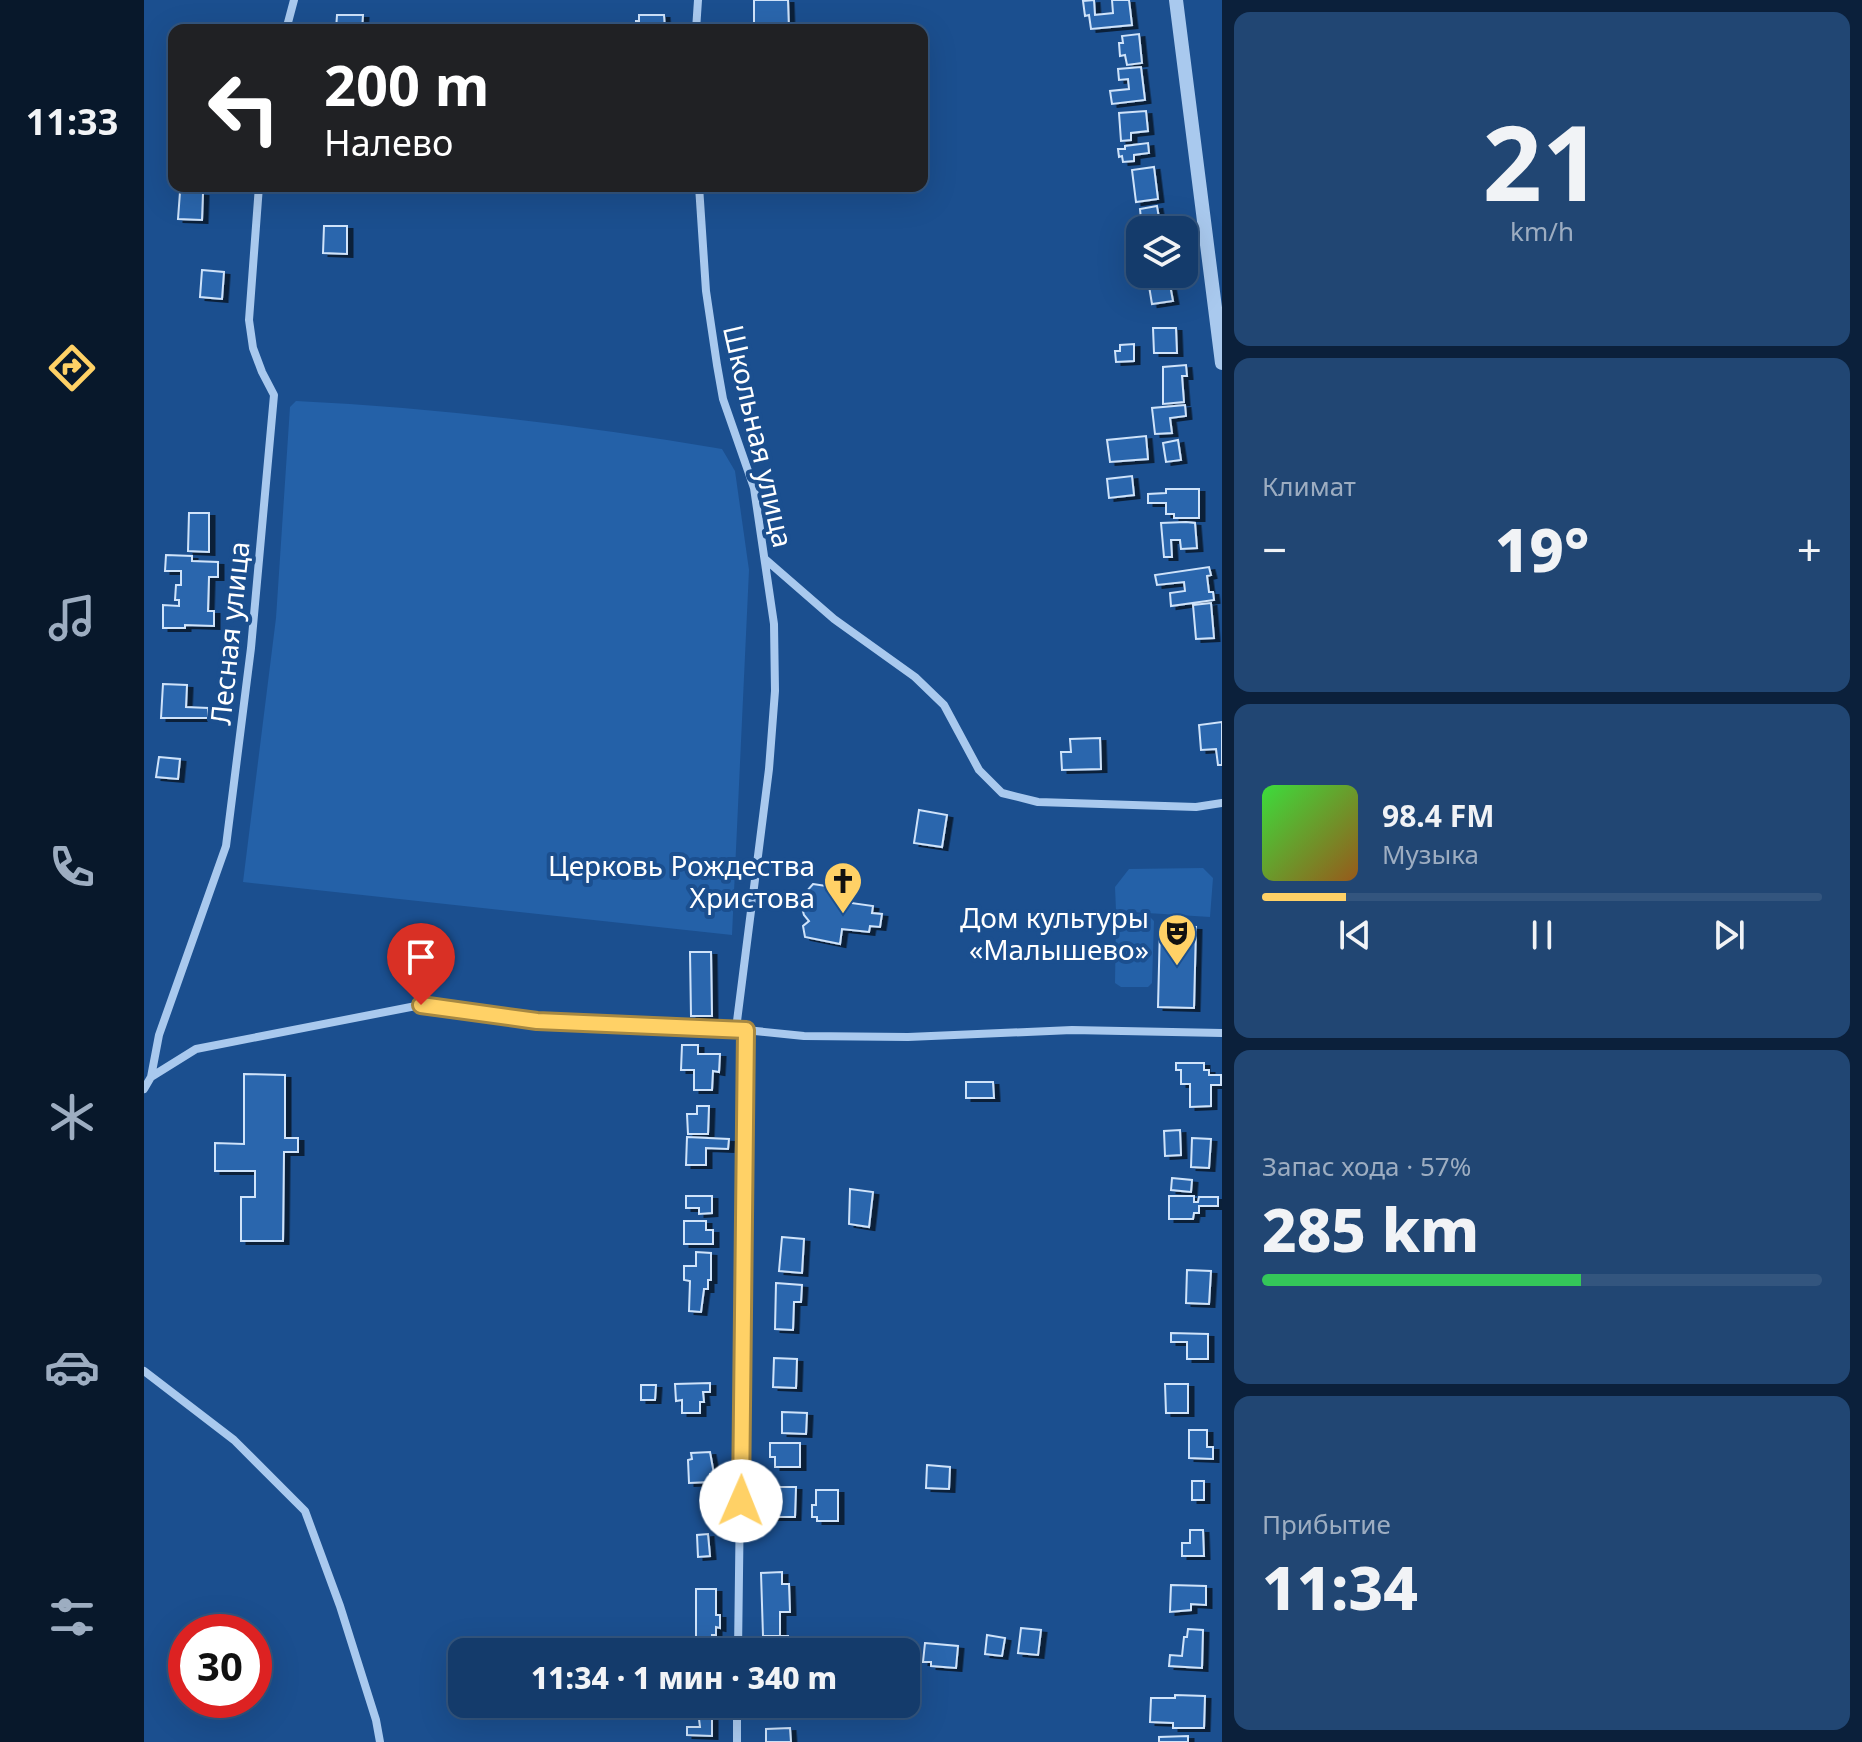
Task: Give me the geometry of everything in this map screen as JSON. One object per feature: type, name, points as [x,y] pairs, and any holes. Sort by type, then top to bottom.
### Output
[{"type":"street","points":[[288,24],[294,0]]},
{"type":"street","points":[[696,24],[698,0]]},
{"type":"street","points":[[1176,0],[1222,363]]},
{"type":"street","name":"Лесная улица","points":[[151,1077],[159,1035],[226,846],[251,648],[274,395],[253,348],[249,320],[259,192]]},
{"type":"street","name":"Школьная улица","points":[[699,192],[706,291],[717,365],[723,399],[754,488],[774,624],[775,691],[769,769],[741,1030],[738,1638]]},
{"type":"street","points":[[764,559],[834,619],[915,677],[944,705],[979,770],[1002,793],[1038,802],[1196,807],[1222,803]]},
{"type":"street","points":[[144,1089],[151,1077],[196,1049],[421,1005],[537,1021],[741,1030],[804,1036],[908,1037],[1072,1030],[1222,1033]]},
{"type":"street","points":[[144,1371],[234,1440],[305,1511],[340,1606],[380,1742]]},
{"type":"street","points":[[737,1718],[737,1742]]},
{"type":"shaded area","points":[[296,401],[510,419],[722,449],[735,471],[749,570],[732,935],[243,882],[276,618],[290,407]]},
{"type":"shaded area","points":[[1203,868],[1213,878],[1210,917],[1116,911],[1115,887],[1129,869]]},
{"type":"shaded area","points":[[1122,914],[1148,915],[1154,921],[1152,983],[1148,987],[1121,987],[1115,983],[1116,920]]},
{"type":"building","points":[[754,0],[788,0],[789,24],[754,24]]},
{"type":"building","points":[[1094,0],[1095,15],[1113,13],[1112,0],[1129,0],[1132,25],[1091,29],[1083,1]]},
{"type":"building","points":[[337,15],[363,15],[362,24],[336,24]]},
{"type":"building","points":[[639,15],[664,15],[665,24],[636,24]]},
{"type":"building","points":[[1139,34],[1142,63],[1127,65],[1125,55],[1120,56],[1119,43],[1123,43],[1122,36]]},
{"type":"building","points":[[1141,67],[1145,100],[1112,104],[1110,91],[1129,89],[1128,79],[1119,80],[1118,69]]},
{"type":"building","points":[[1146,111],[1148,131],[1131,133],[1131,140],[1121,141],[1119,113]]},
{"type":"building","points":[[1148,143],[1149,153],[1134,155],[1134,161],[1123,162],[1122,156],[1119,157],[1118,149]]},
{"type":"building","points":[[1154,167],[1158,199],[1136,202],[1132,170]]},
{"type":"building","points":[[180,192],[203,193],[202,220],[178,219]]},
{"type":"building","points":[[1157,206],[1159,216],[1141,216],[1140,209]]},
{"type":"building","points":[[324,226],[347,226],[347,254],[323,253]]},
{"type":"building","points":[[202,270],[224,272],[222,299],[200,297]]},
{"type":"building","points":[[1149,288],[1171,288],[1173,301],[1152,304]]},
{"type":"building","points":[[1153,328],[1176,328],[1177,353],[1154,353]]},
{"type":"building","points":[[1134,344],[1134,361],[1116,362],[1115,351],[1120,351],[1120,345]]},
{"type":"building","points":[[1186,365],[1187,376],[1182,376],[1184,402],[1163,404],[1163,367]]},
{"type":"building","points":[[1185,405],[1186,416],[1170,418],[1172,433],[1155,434],[1152,408]]},
{"type":"building","points":[[1146,436],[1148,459],[1110,462],[1107,440]]},
{"type":"building","points":[[1178,440],[1181,460],[1166,462],[1163,443]]},
{"type":"building","points":[[1132,476],[1134,495],[1109,498],[1107,479]]},
{"type":"building","points":[[1166,489],[1199,489],[1199,518],[1174,518],[1174,514],[1166,514],[1166,503],[1148,503],[1148,494],[1166,493]]},
{"type":"building","points":[[189,513],[209,513],[209,552],[188,551]]},
{"type":"building","points":[[1161,523],[1195,523],[1197,548],[1181,549],[1180,540],[1171,540],[1172,557],[1164,557]]},
{"type":"building","points":[[166,555],[192,556],[192,561],[218,562],[218,577],[209,577],[208,611],[214,611],[214,626],[163,628],[163,605],[179,606],[179,600],[175,600],[176,585],[181,585],[181,571],[165,571]]},
{"type":"building","points":[[1209,567],[1209,592],[1213,592],[1214,600],[1171,606],[1170,593],[1185,591],[1184,582],[1157,585],[1155,575]]},
{"type":"building","points":[[1211,603],[1214,638],[1196,639],[1193,605]]},
{"type":"building","points":[[163,684],[187,685],[186,707],[208,708],[208,718],[161,718]]},
{"type":"building","points":[[1222,722],[1222,765],[1218,765],[1216,749],[1201,750],[1199,725]]},
{"type":"building","points":[[1100,738],[1101,769],[1062,770],[1061,752],[1071,752],[1070,739]]},
{"type":"building","points":[[159,757],[180,759],[178,779],[156,777]]},
{"type":"building","points":[[919,810],[947,815],[942,847],[914,843]]},
{"type":"building","name":"Церковь Рождества Христова","points":[[813,884],[846,889],[844,902],[873,906],[872,913],[882,914],[880,927],[870,926],[869,932],[842,929],[840,944],[805,937],[803,926],[809,921],[802,908],[811,899],[806,892]]},
{"type":"building","name":"Дом культуры «Малышево»","points":[[1160,926],[1196,927],[1194,1008],[1158,1007]]},
{"type":"building","points":[[690,952],[711,952],[712,1016],[691,1016]]},
{"type":"building","points":[[682,1045],[698,1045],[698,1054],[720,1054],[719,1072],[713,1071],[712,1090],[694,1090],[694,1070],[681,1070]]},
{"type":"building","points":[[1176,1063],[1204,1063],[1204,1070],[1209,1070],[1209,1075],[1221,1075],[1221,1085],[1211,1085],[1211,1106],[1190,1107],[1190,1084],[1181,1084],[1181,1070],[1176,1070]]},
{"type":"building","points":[[244,1074],[285,1075],[285,1138],[298,1138],[298,1152],[284,1152],[283,1241],[241,1241],[241,1197],[255,1197],[255,1171],[215,1171],[215,1143],[244,1144]]},
{"type":"building","points":[[966,1082],[993,1082],[994,1098],[966,1098]]},
{"type":"building","points":[[697,1106],[709,1106],[708,1134],[688,1134],[687,1114],[697,1114]]},
{"type":"building","points":[[1180,1130],[1181,1155],[1165,1156],[1164,1131]]},
{"type":"building","points":[[687,1137],[729,1139],[728,1149],[706,1148],[706,1165],[686,1165]]},
{"type":"building","points":[[1192,1138],[1211,1139],[1209,1168],[1191,1167]]},
{"type":"building","points":[[1172,1178],[1192,1180],[1191,1192],[1171,1190]]},
{"type":"building","points":[[850,1189],[873,1192],[869,1227],[849,1224]]},
{"type":"building","points":[[686,1196],[712,1196],[712,1213],[699,1214],[699,1208],[686,1208]]},
{"type":"building","points":[[1169,1196],[1194,1196],[1194,1202],[1198,1202],[1199,1197],[1218,1197],[1218,1206],[1199,1206],[1199,1213],[1194,1213],[1193,1219],[1169,1219]]},
{"type":"building","points":[[684,1221],[706,1221],[706,1230],[713,1230],[713,1244],[684,1244]]},
{"type":"building","points":[[782,1237],[804,1239],[802,1273],[779,1271]]},
{"type":"building","points":[[696,1252],[711,1253],[711,1280],[708,1280],[708,1289],[704,1289],[701,1312],[689,1311],[690,1281],[684,1280],[684,1266],[696,1266]]},
{"type":"building","points":[[1187,1270],[1211,1271],[1209,1304],[1186,1303]]},
{"type":"building","points":[[776,1283],[802,1285],[801,1302],[794,1302],[793,1330],[775,1329]]},
{"type":"building","points":[[1171,1333],[1208,1334],[1208,1359],[1187,1359],[1187,1342],[1171,1342]]},
{"type":"building","points":[[774,1358],[797,1359],[796,1388],[773,1387]]},
{"type":"building","points":[[710,1383],[710,1392],[703,1392],[704,1402],[700,1402],[700,1413],[682,1413],[682,1400],[676,1401],[675,1384]]},
{"type":"building","points":[[1165,1384],[1188,1384],[1188,1413],[1166,1413]]},
{"type":"building","points":[[641,1385],[656,1385],[655,1400],[641,1400]]},
{"type":"building","points":[[782,1412],[807,1413],[806,1434],[782,1433]]},
{"type":"building","points":[[1189,1430],[1207,1430],[1207,1447],[1213,1447],[1213,1459],[1189,1458]]},
{"type":"building","points":[[770,1443],[800,1443],[800,1467],[775,1467],[775,1457],[770,1457]]},
{"type":"building","points":[[710,1452],[714,1474],[710,1474],[710,1482],[689,1483],[688,1460],[692,1459],[691,1453]]},
{"type":"building","points":[[927,1465],[950,1467],[949,1489],[926,1488]]},
{"type":"building","points":[[1192,1481],[1204,1481],[1204,1500],[1192,1500]]},
{"type":"building","points":[[778,1487],[796,1487],[795,1517],[773,1517],[773,1511],[769,1511],[769,1501],[774,1501]]},
{"type":"building","points":[[816,1490],[838,1490],[838,1521],[817,1521],[817,1517],[812,1517]]},
{"type":"building","points":[[1190,1530],[1203,1530],[1204,1556],[1182,1556],[1182,1543],[1190,1543]]},
{"type":"building","points":[[708,1534],[710,1556],[698,1557],[697,1535]]},
{"type":"building","points":[[782,1572],[782,1584],[789,1584],[790,1612],[780,1612],[780,1636],[763,1636],[761,1573]]},
{"type":"building","points":[[1171,1585],[1206,1586],[1206,1605],[1191,1604],[1191,1610],[1170,1612]]},
{"type":"building","points":[[696,1589],[716,1589],[716,1615],[720,1615],[720,1628],[716,1627],[716,1635],[712,1638],[696,1638]]},
{"type":"building","points":[[1021,1628],[1041,1630],[1038,1655],[1018,1653]]},
{"type":"building","points":[[1188,1629],[1203,1630],[1202,1668],[1169,1666],[1170,1655],[1182,1656]]},
{"type":"building","points":[[987,1635],[1005,1638],[1002,1656],[985,1654]]},
{"type":"building","points":[[763,1636],[788,1636],[788,1638]]},
{"type":"building","points":[[925,1643],[958,1646],[956,1668],[931,1666],[931,1662],[923,1662]]},
{"type":"building","points":[[1175,1695],[1205,1696],[1204,1728],[1173,1728],[1173,1723],[1150,1722],[1151,1698],[1175,1698]]},
{"type":"building","points":[[699,1718],[712,1718],[712,1736],[687,1735],[687,1727],[700,1727]]},
{"type":"building","points":[[790,1728],[791,1742],[766,1742],[766,1729]]},
{"type":"building","points":[[1188,1736],[1188,1742],[1159,1742],[1159,1737]]},
{"type":"place","name":"Церковь Рождества Христова","points":[[843,915]]},
{"type":"place","name":"Дом культуры «Малышево»","points":[[1177,967]]},
{"type":"route","points":[[421,1005],[537,1021],[746,1030],[741,1501]]}]
